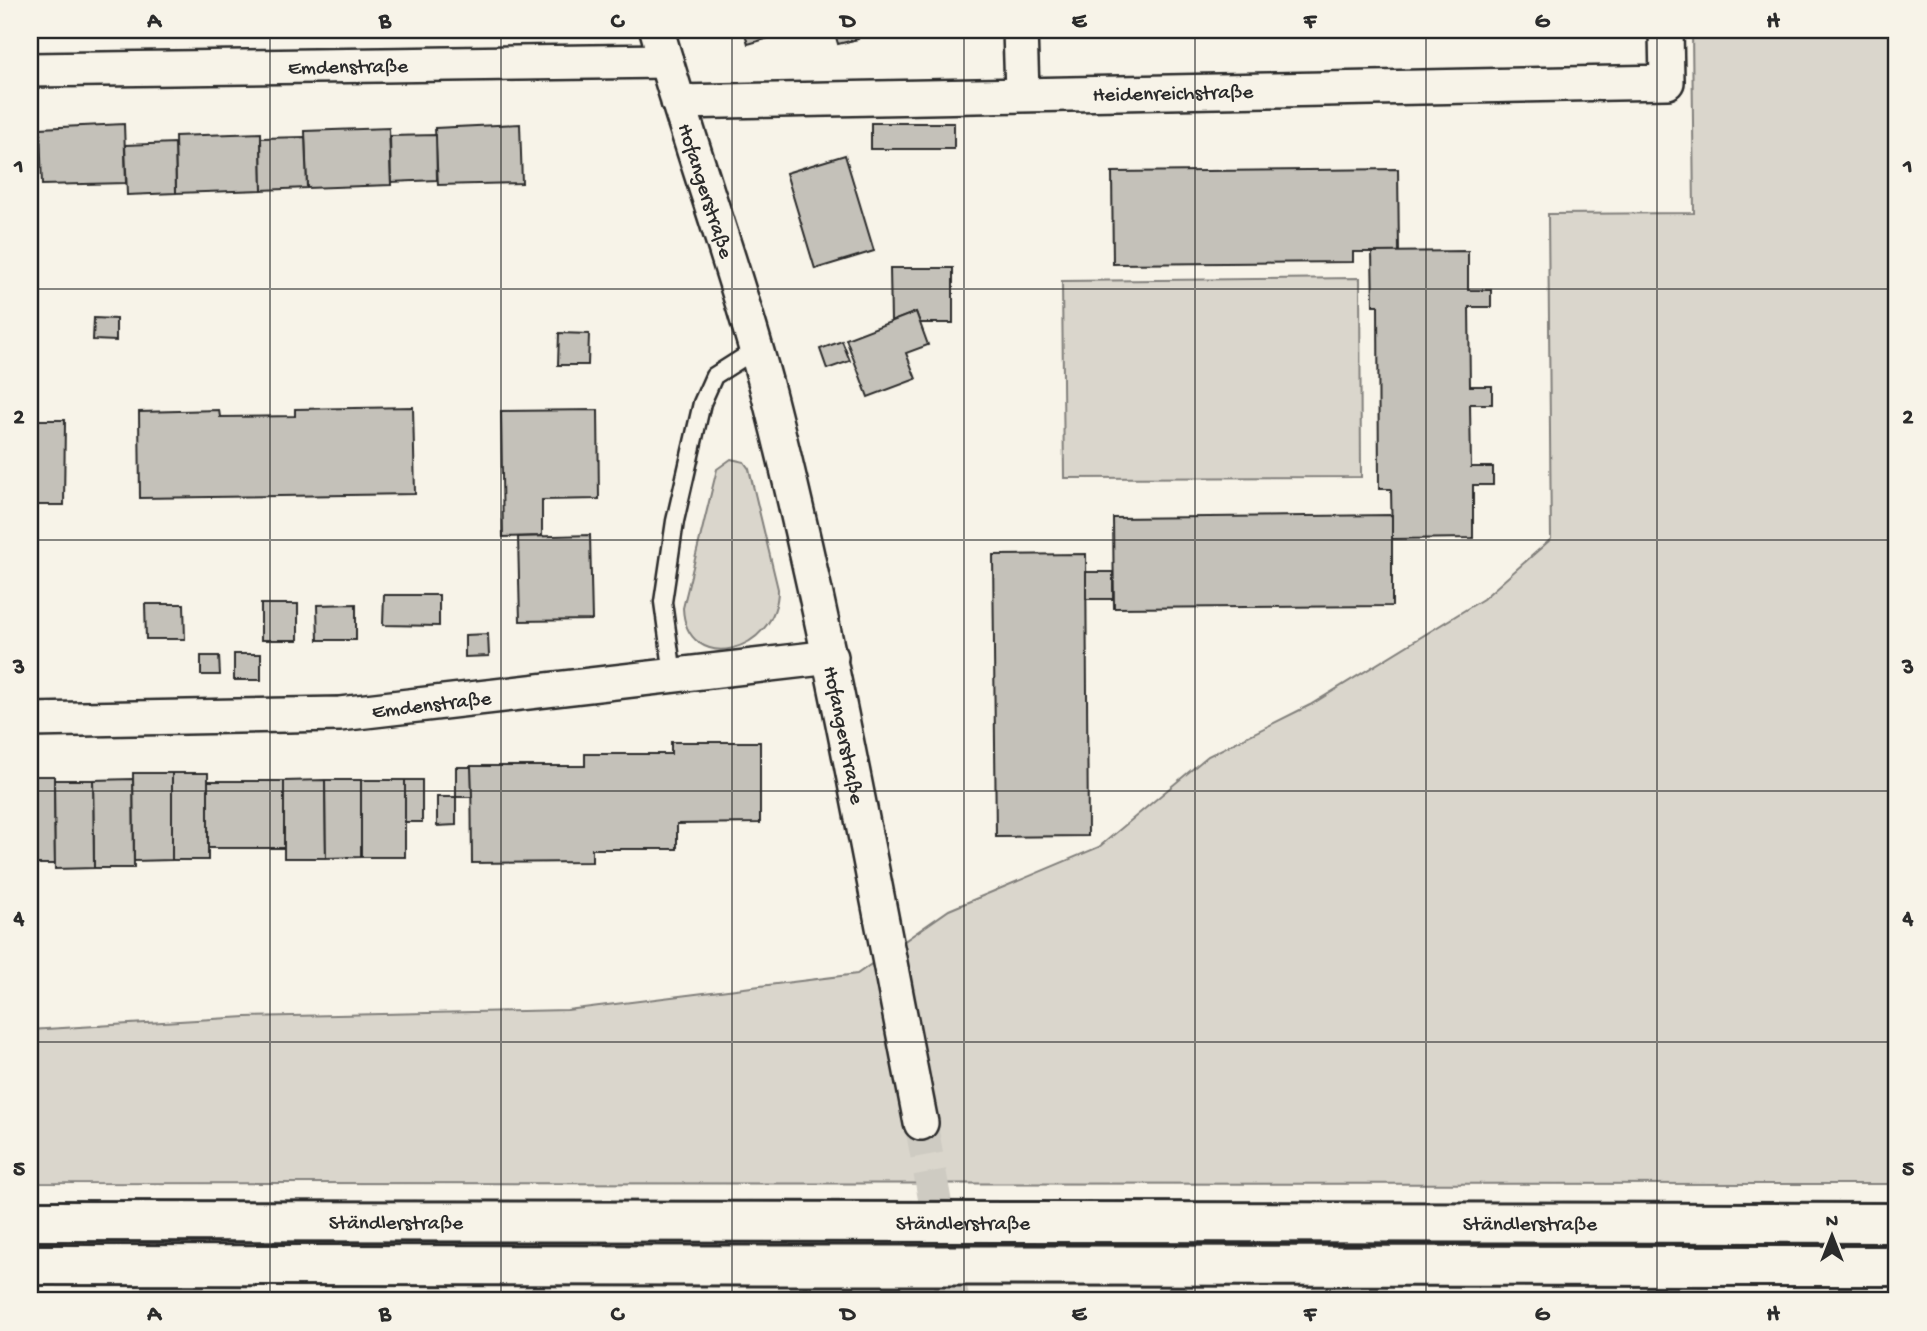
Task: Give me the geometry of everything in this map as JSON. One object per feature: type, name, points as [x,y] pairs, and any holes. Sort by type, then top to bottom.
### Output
[{"type":"highway","name":"Ständlerstraße","points":[[30,1221],[1897,1223]]},
{"type":"highway","name":"Ständlerstraße","points":[[30,1265],[1897,1266]]},
{"type":"street","points":[[1020,30],[1022,92]]},
{"type":"street","name":"Heidenreichstraße","points":[[678,102],[1022,92],[1667,82],[1666,30]]},
{"type":"street","name":"Emdenstraße","points":[[30,70],[661,45]]},
{"type":"street","name":"Hofangerstraße","points":[[661,45],[755,350],[831,657],[921,1123]]},
{"type":"street","name":"Emdenstraße","points":[[30,720],[340,713],[831,657]]},
{"type":"lane","points":[[673,676],[663,602],[675,521],[702,403],[714,376],[755,350]]},
{"type":"shaded area","points":[[1692,30],[1897,30],[1897,1184],[30,1183],[30,1030],[246,1017],[567,1010],[857,974],[949,910],[1099,847],[1208,756],[1310,705],[1483,599],[1551,539],[1548,214],[1694,213]]},
{"type":"shaded area","points":[[1360,278],[1361,477],[1064,478],[1062,281]]},
{"type":"shaded area","points":[[731,459],[744,462],[749,469],[778,589],[774,611],[764,629],[749,642],[732,648],[714,649],[699,643],[688,629],[683,608],[717,469]]},
{"type":"building","points":[[744,30],[797,30],[748,44]]},
{"type":"building","points":[[834,30],[855,30],[858,39],[838,44]]},
{"type":"building","points":[[900,30],[972,30],[972,35],[900,36]]},
{"type":"building","points":[[871,123],[954,123],[954,149],[871,149]]},
{"type":"building","points":[[124,124],[126,183],[42,185],[40,128]]},
{"type":"building","points":[[520,124],[522,183],[438,185],[435,128]]},
{"type":"building","points":[[389,128],[391,185],[307,188],[305,131]]},
{"type":"building","points":[[261,133],[262,190],[176,193],[175,136]]},
{"type":"building","points":[[436,135],[437,180],[391,182],[390,136]]},
{"type":"building","points":[[305,137],[307,188],[262,190],[261,138]]},
{"type":"building","points":[[175,143],[176,193],[127,195],[125,145]]},
{"type":"building","points":[[845,155],[874,251],[815,269],[786,173]]},
{"type":"building","points":[[1398,169],[1399,252],[1353,252],[1353,262],[1113,264],[1112,172]]},
{"type":"building","points":[[1468,251],[1468,290],[1491,290],[1491,307],[1469,307],[1470,386],[1492,386],[1492,404],[1470,404],[1471,467],[1493,467],[1493,485],[1473,485],[1473,538],[1392,539],[1391,489],[1379,489],[1378,305],[1373,305],[1372,252]]},
{"type":"building","points":[[890,268],[953,268],[953,323],[920,323],[916,312],[891,322]]},
{"type":"building","points":[[916,312],[928,345],[906,353],[916,379],[868,397],[846,339]]},
{"type":"building","points":[[94,318],[116,319],[116,341],[93,340]]},
{"type":"building","points":[[559,333],[589,334],[588,365],[558,365]]},
{"type":"building","points":[[842,341],[850,361],[827,369],[820,349]]},
{"type":"building","points":[[413,407],[415,494],[140,498],[139,412],[219,410],[220,417],[295,416],[295,409]]},
{"type":"building","points":[[598,410],[599,499],[542,500],[542,536],[503,537],[501,411]]},
{"type":"building","points":[[30,420],[65,420],[64,505],[30,505]]},
{"type":"building","points":[[1392,515],[1392,606],[1114,608],[1113,518]]},
{"type":"building","points":[[590,535],[592,620],[520,621],[518,537]]},
{"type":"building","points":[[1086,554],[1088,836],[996,837],[993,555]]},
{"type":"building","points":[[1086,572],[1113,572],[1113,599],[1086,599]]},
{"type":"building","points":[[384,595],[439,595],[439,626],[383,625]]},
{"type":"building","points":[[145,604],[184,604],[185,639],[146,639]]},
{"type":"building","points":[[261,604],[298,604],[298,640],[261,640]]},
{"type":"building","points":[[356,604],[356,640],[318,640],[317,605]]},
{"type":"building","points":[[488,634],[489,656],[465,657],[465,635]]},
{"type":"building","points":[[234,654],[261,654],[261,680],[234,680]]},
{"type":"building","points":[[201,656],[219,656],[220,675],[201,675]]},
{"type":"building","points":[[671,742],[760,742],[760,823],[677,824],[677,849],[592,849],[592,862],[472,863],[471,766],[585,766],[585,754],[671,754]]},
{"type":"building","points":[[456,767],[471,767],[472,797],[456,797]]},
{"type":"building","points":[[133,773],[172,773],[172,860],[134,861]]},
{"type":"building","points":[[172,773],[208,773],[208,860],[172,860]]},
{"type":"building","points":[[30,776],[54,776],[55,864],[30,864]]},
{"type":"building","points":[[133,779],[134,868],[94,868],[93,780]]},
{"type":"building","points":[[54,780],[93,780],[94,868],[55,869]]},
{"type":"building","points":[[325,780],[326,858],[284,858],[284,781]]},
{"type":"building","points":[[325,780],[361,780],[361,857],[326,858]]},
{"type":"building","points":[[361,780],[405,780],[405,857],[361,857]]},
{"type":"building","points":[[405,780],[422,780],[422,822],[405,822]]},
{"type":"building","points":[[208,781],[284,781],[284,848],[208,848]]},
{"type":"building","points":[[437,797],[456,797],[456,825],[437,826]]},
{"type":"tunnel","points":[[921,1123],[953,1301]]}]
